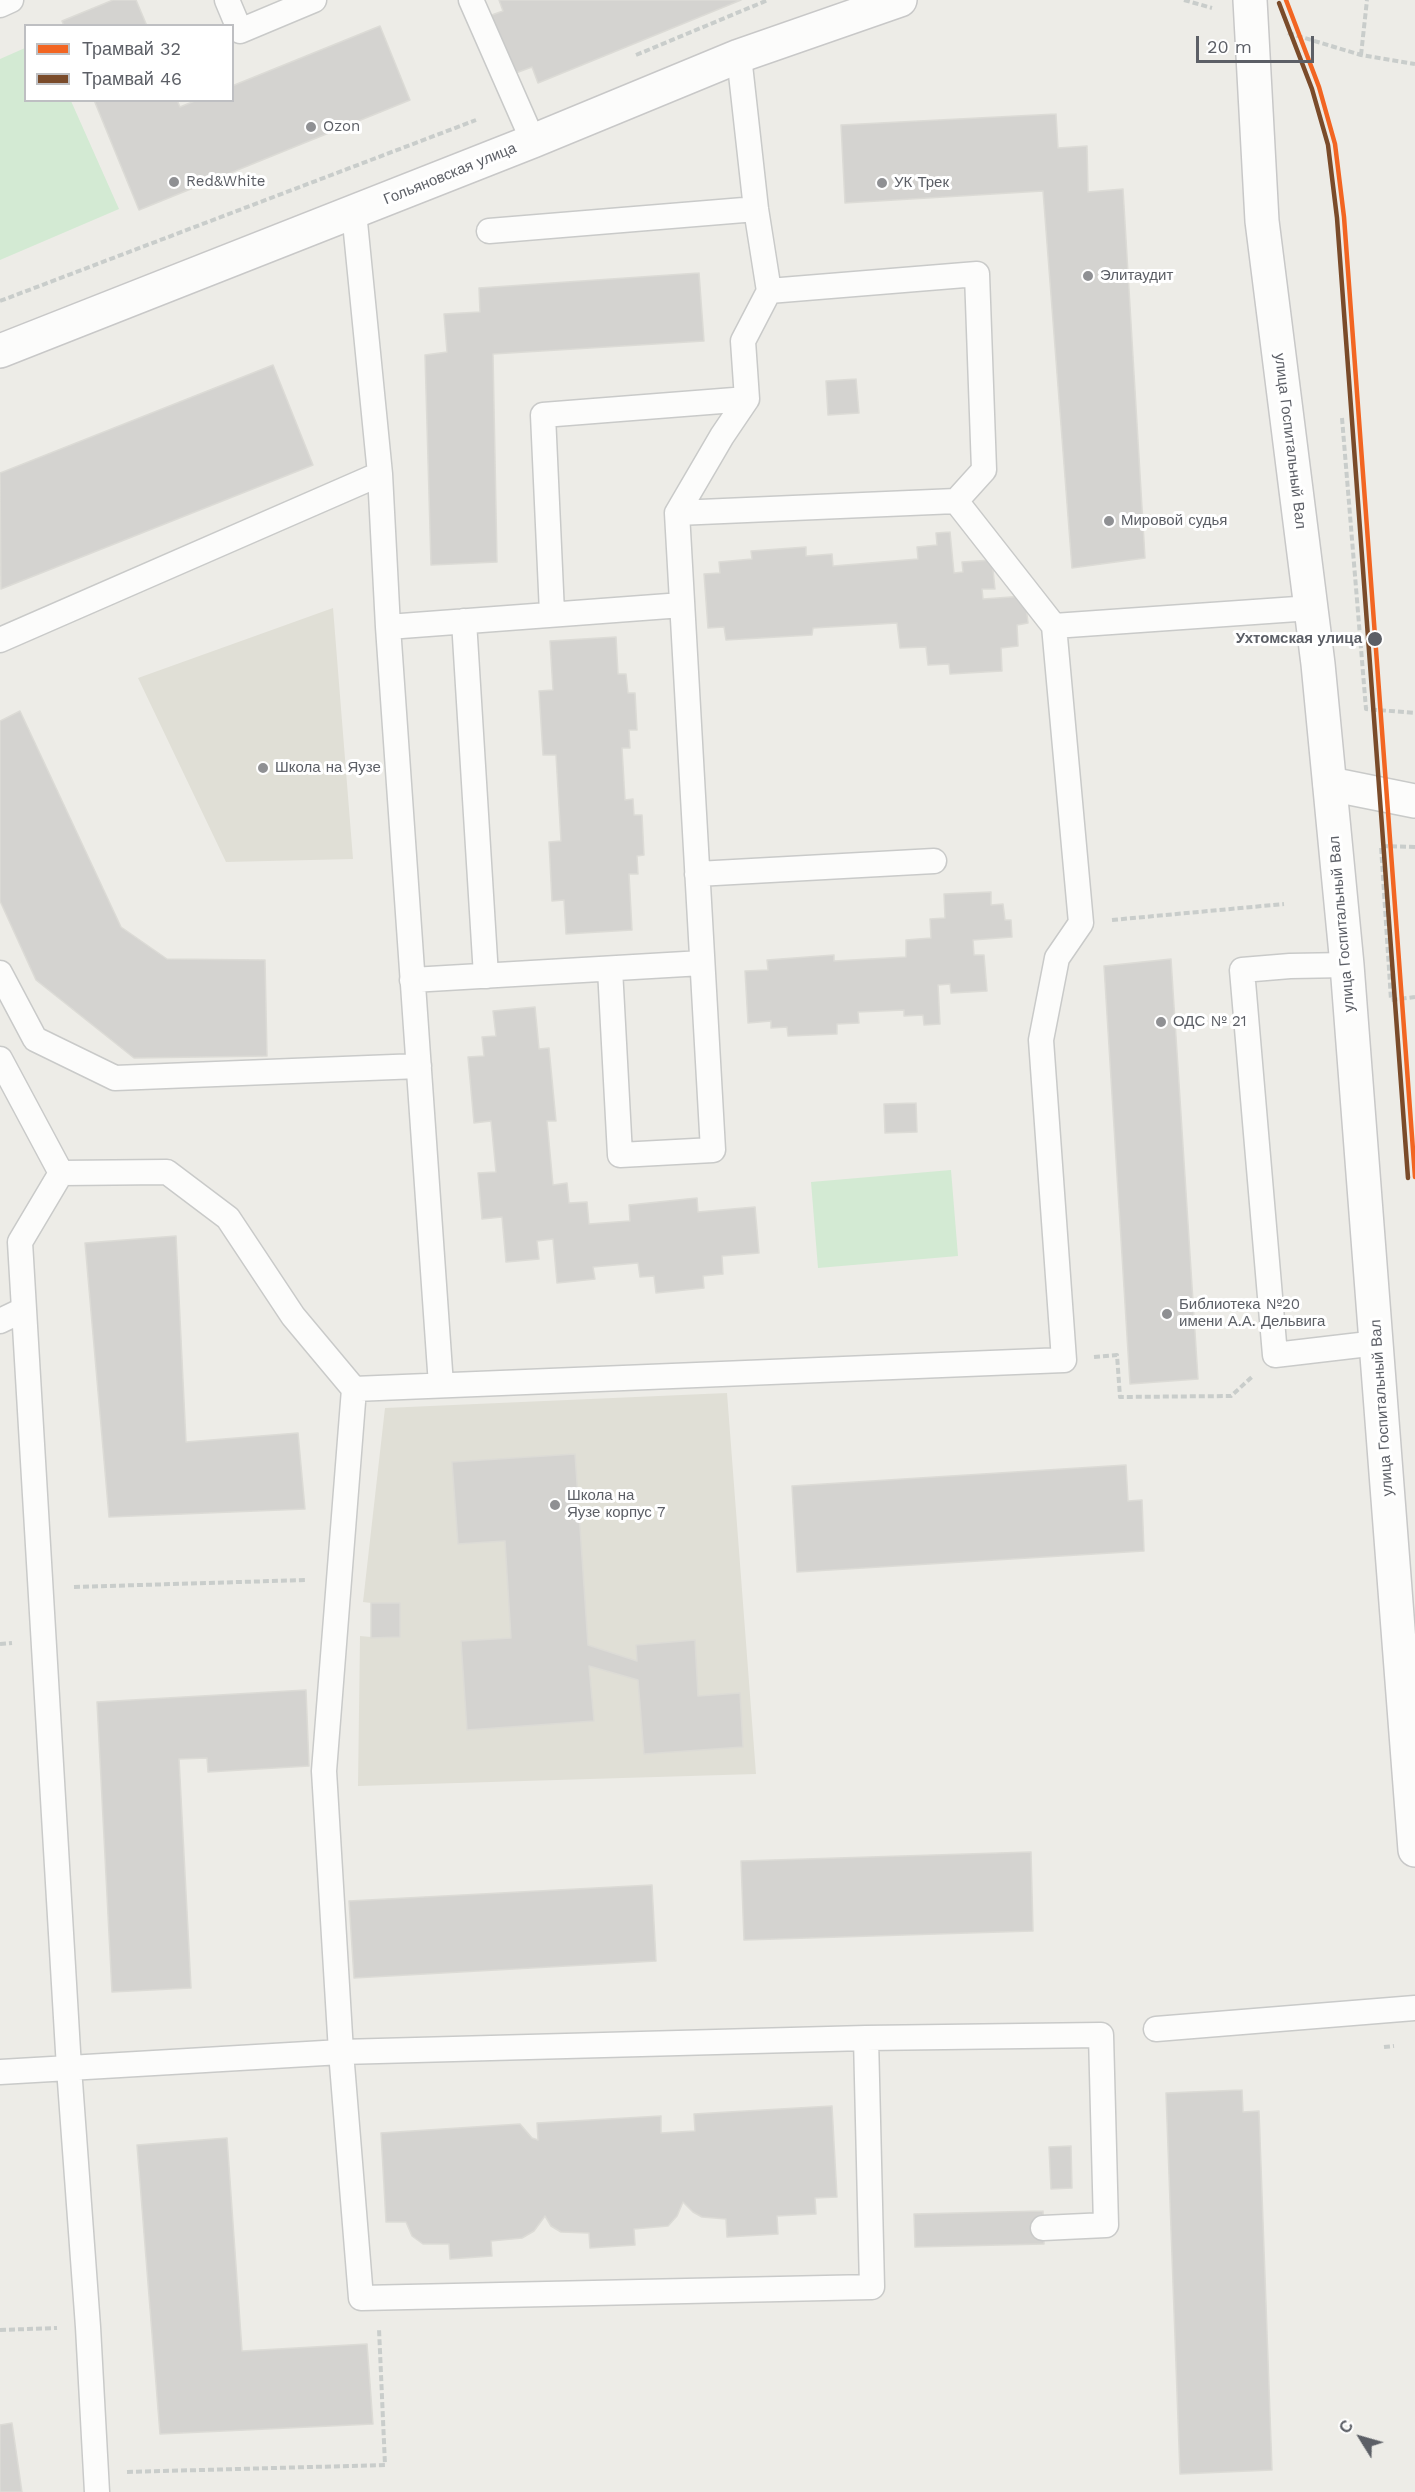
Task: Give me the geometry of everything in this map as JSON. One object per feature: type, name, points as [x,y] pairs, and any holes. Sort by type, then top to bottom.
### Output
[{"type":"main road","name":"Гольяновская улица","points":[[0,351],[533,141],[739,56],[900,0]]},
{"type":"main road","name":"улица Госпитальный Вал","points":[[1251,0],[1262,221],[1311,608],[1347,965],[1415,1850]]},
{"type":"main road","points":[[1330,784],[1415,801]]},
{"type":"lane","points":[[0,5],[12,0]]},
{"type":"lane","points":[[227,0],[240,31],[314,0]]},
{"type":"lane","points":[[471,0],[533,141]]},
{"type":"lane","points":[[610,969],[620,1155],[713,1150],[677,513],[747,399],[743,341],[769,291],[756,209],[739,56]]},
{"type":"lane","points":[[489,231],[756,209]]},
{"type":"lane","points":[[354,212],[380,474],[388,627],[441,1385]]},
{"type":"lane","points":[[677,513],[956,501],[984,470],[977,274],[769,291]]},
{"type":"lane","points":[[552,613],[543,415],[747,399]]},
{"type":"lane","points":[[0,640],[380,474]]},
{"type":"lane","points":[[354,1389],[1064,1360],[1041,1040],[1057,958],[1081,923],[1054,626],[956,501]]},
{"type":"lane","points":[[388,627],[682,605]]},
{"type":"lane","points":[[1054,626],[1311,608]]},
{"type":"lane","points":[[464,621],[486,976]]},
{"type":"lane","points":[[697,874],[934,861]]},
{"type":"lane","points":[[412,980],[702,963]]},
{"type":"lane","points":[[1347,965],[1242,970],[1275,1355],[1377,1343]]},
{"type":"lane","points":[[0,973],[34,1040],[115,1078],[419,1066]]},
{"type":"lane","points":[[0,1059],[61,1173]]},
{"type":"lane","points":[[61,1173],[167,1172],[228,1218],[293,1316],[354,1389],[324,1771],[341,2052],[361,2298],[872,2288],[866,2038]]},
{"type":"lane","points":[[61,1173],[20,1242],[69,2068],[97,2483]]},
{"type":"lane","points":[[0,1320],[23,1310]]},
{"type":"lane","points":[[1156,2029],[1415,2008]]},
{"type":"lane","points":[[0,2072],[341,2052],[866,2038],[1101,2035],[1106,2225],[1043,2228]]},
{"type":"path","points":[[626,59],[768,0]]},
{"type":"path","points":[[1367,0],[1361,55],[1415,64]]},
{"type":"path","points":[[0,301],[516,105]]},
{"type":"path","points":[[1342,418],[1366,709],[1415,713]]},
{"type":"path","points":[[1415,846],[1381,846],[1391,1000],[1415,997]]},
{"type":"path","points":[[1081,923],[1284,904]]},
{"type":"path","points":[[1064,1360],[1117,1355],[1120,1397],[1231,1396],[1275,1355]]},
{"type":"path","points":[[40,1588],[339,1579]]},
{"type":"path","points":[[1384,2047],[1394,2046]]},
{"type":"path","points":[[97,2483],[385,2465],[377,2297]]},
{"type":"path","points":[[0,2330],[88,2328]]},
{"type":"shaded area","name":"Школа на Яузе","points":[[333,608],[353,859],[226,862],[138,678]]},
{"type":"shaded area","name":"Школа на Яузе корпус 7","points":[[727,1393],[756,1774],[358,1786],[360,1636],[371,1637],[371,1603],[363,1602],[385,1408]]},
{"type":"green space","points":[[24,48],[24,102],[71,102],[119,209],[0,260],[0,59]]},
{"type":"green space","points":[[951,1170],[958,1256],[818,1268],[811,1182]]},
{"type":"building","points":[[113,0],[136,0],[146,24],[63,24],[62,21]]},
{"type":"building","points":[[499,0],[741,0],[538,83],[532,67],[513,74],[489,16],[503,11]]},
{"type":"building","points":[[380,26],[410,100],[139,210],[95,102],[178,102],[180,107],[192,102],[234,102],[234,85]]},
{"type":"building","points":[[1056,114],[1058,148],[1087,146],[1088,192],[1123,189],[1145,558],[1072,568],[1043,191],[845,203],[841,125]]},
{"type":"building","points":[[699,273],[704,341],[493,354],[497,562],[431,565],[425,355],[447,352],[444,314],[480,312],[479,288]]},
{"type":"building","points":[[273,365],[313,465],[1,589],[0,473]]},
{"type":"building","points":[[856,379],[859,413],[828,415],[826,381]]},
{"type":"building","points":[[950,532],[954,573],[963,572],[962,562],[992,560],[995,589],[982,589],[983,599],[1025,596],[1028,623],[1017,625],[1018,646],[1001,648],[1002,671],[950,674],[949,664],[928,665],[926,647],[900,648],[897,623],[813,628],[812,635],[726,640],[724,627],[708,628],[704,574],[720,573],[719,562],[752,559],[751,551],[806,547],[806,556],[832,554],[833,566],[918,559],[917,547],[937,545],[936,533]]},
{"type":"building","points":[[616,637],[618,674],[626,674],[628,693],[635,693],[637,730],[629,730],[630,748],[622,748],[625,800],[633,799],[634,815],[642,815],[644,855],[637,856],[638,874],[629,874],[632,930],[566,934],[564,900],[552,901],[549,842],[561,841],[556,755],[543,755],[539,691],[553,690],[550,641]]},
{"type":"building","points":[[20,711],[121,927],[167,959],[265,960],[267,1056],[134,1058],[36,980],[0,901],[0,721]]},
{"type":"building","points":[[991,892],[991,905],[1003,904],[1005,920],[1011,920],[1012,937],[973,940],[974,955],[984,955],[987,991],[951,993],[950,984],[938,985],[940,1024],[924,1025],[923,1015],[904,1016],[904,1010],[858,1012],[859,1023],[837,1024],[837,1034],[788,1036],[787,1027],[771,1028],[771,1021],[748,1023],[745,971],[768,970],[767,960],[834,955],[834,961],[906,957],[906,940],[931,938],[930,919],[945,918],[944,894]]},
{"type":"building","points":[[1171,959],[1198,1379],[1130,1384],[1104,966]]},
{"type":"building","points":[[535,1007],[539,1049],[549,1048],[556,1121],[547,1121],[553,1185],[567,1183],[569,1203],[587,1202],[589,1224],[630,1221],[629,1205],[697,1198],[698,1212],[755,1207],[759,1253],[722,1256],[723,1274],[703,1276],[704,1288],[656,1293],[654,1276],[640,1277],[638,1263],[593,1267],[595,1279],[557,1283],[553,1239],[537,1241],[539,1259],[506,1262],[502,1217],[482,1219],[478,1173],[496,1172],[491,1121],[474,1123],[468,1057],[484,1056],[482,1037],[496,1036],[493,1011]]},
{"type":"building","points":[[916,1103],[917,1132],[885,1133],[884,1104]]},
{"type":"building","points":[[176,1236],[186,1442],[298,1433],[305,1509],[109,1517],[85,1243]]},
{"type":"building","points":[[575,1454],[588,1645],[637,1661],[636,1645],[695,1640],[698,1696],[740,1693],[743,1747],[644,1754],[638,1680],[589,1666],[594,1721],[467,1730],[461,1641],[511,1638],[505,1541],[458,1544],[452,1462]]},
{"type":"building","points":[[1126,1465],[1128,1501],[1142,1500],[1144,1551],[797,1572],[792,1486]]},
{"type":"building","points":[[371,1603],[400,1603],[400,1637],[371,1638]]},
{"type":"building","points":[[306,1690],[309,1766],[208,1772],[207,1758],[179,1759],[191,1988],[112,1992],[97,1702]]},
{"type":"building","points":[[1031,1852],[1033,1931],[744,1940],[741,1861]]},
{"type":"building","points":[[652,1885],[656,1961],[354,1978],[349,1901]]},
{"type":"building","points":[[1242,2090],[1243,2112],[1259,2111],[1272,2470],[1180,2474],[1166,2093]]},
{"type":"building","points":[[832,2106],[837,2197],[815,2198],[816,2214],[777,2216],[778,2234],[727,2237],[726,2219],[702,2217],[683,2202],[677,2216],[668,2226],[634,2229],[635,2245],[590,2248],[589,2233],[561,2232],[551,2226],[545,2216],[534,2231],[522,2238],[491,2241],[492,2256],[450,2259],[449,2244],[423,2244],[412,2236],[406,2222],[386,2222],[381,2133],[520,2124],[532,2138],[538,2140],[537,2123],[661,2116],[661,2133],[695,2131],[694,2114]]},
{"type":"building","points":[[227,2138],[242,2351],[367,2344],[373,2424],[160,2434],[137,2145]]},
{"type":"building","points":[[1071,2146],[1072,2188],[1051,2189],[1049,2147]]},
{"type":"building","points":[[1043,2211],[1044,2244],[915,2247],[914,2214]]},
{"type":"building","points":[[12,2423],[22,2492],[0,2492],[0,2425]]},
{"type":"tram line","name":"32","points":[[1286,0],[1319,87],[1335,144],[1344,217],[1415,1177]]},
{"type":"tram line","name":"46","points":[[1279,3],[1312,89],[1328,145],[1337,218],[1408,1178]]},
{"type":"place","name":"Ozon","points":[[311,127]]},
{"type":"place","name":"Red&White","points":[[174,182]]},
{"type":"place","name":"УК Трек","points":[[882,183]]},
{"type":"place","name":"Элитаудит","points":[[1088,276]]},
{"type":"place","name":"Мировой судья","points":[[1109,521]]},
{"type":"place","name":"Ухтомская улица","points":[[1375,639]]},
{"type":"place","name":"Школа на Яузе","points":[[263,768]]},
{"type":"place","name":"ОДС № 21","points":[[1161,1022]]},
{"type":"place","name":"Библиотека №20 имени А.А. Дельвига","points":[[1167,1314]]},
{"type":"place","name":"Школа на Яузе корпус 7","points":[[555,1505]]}]
